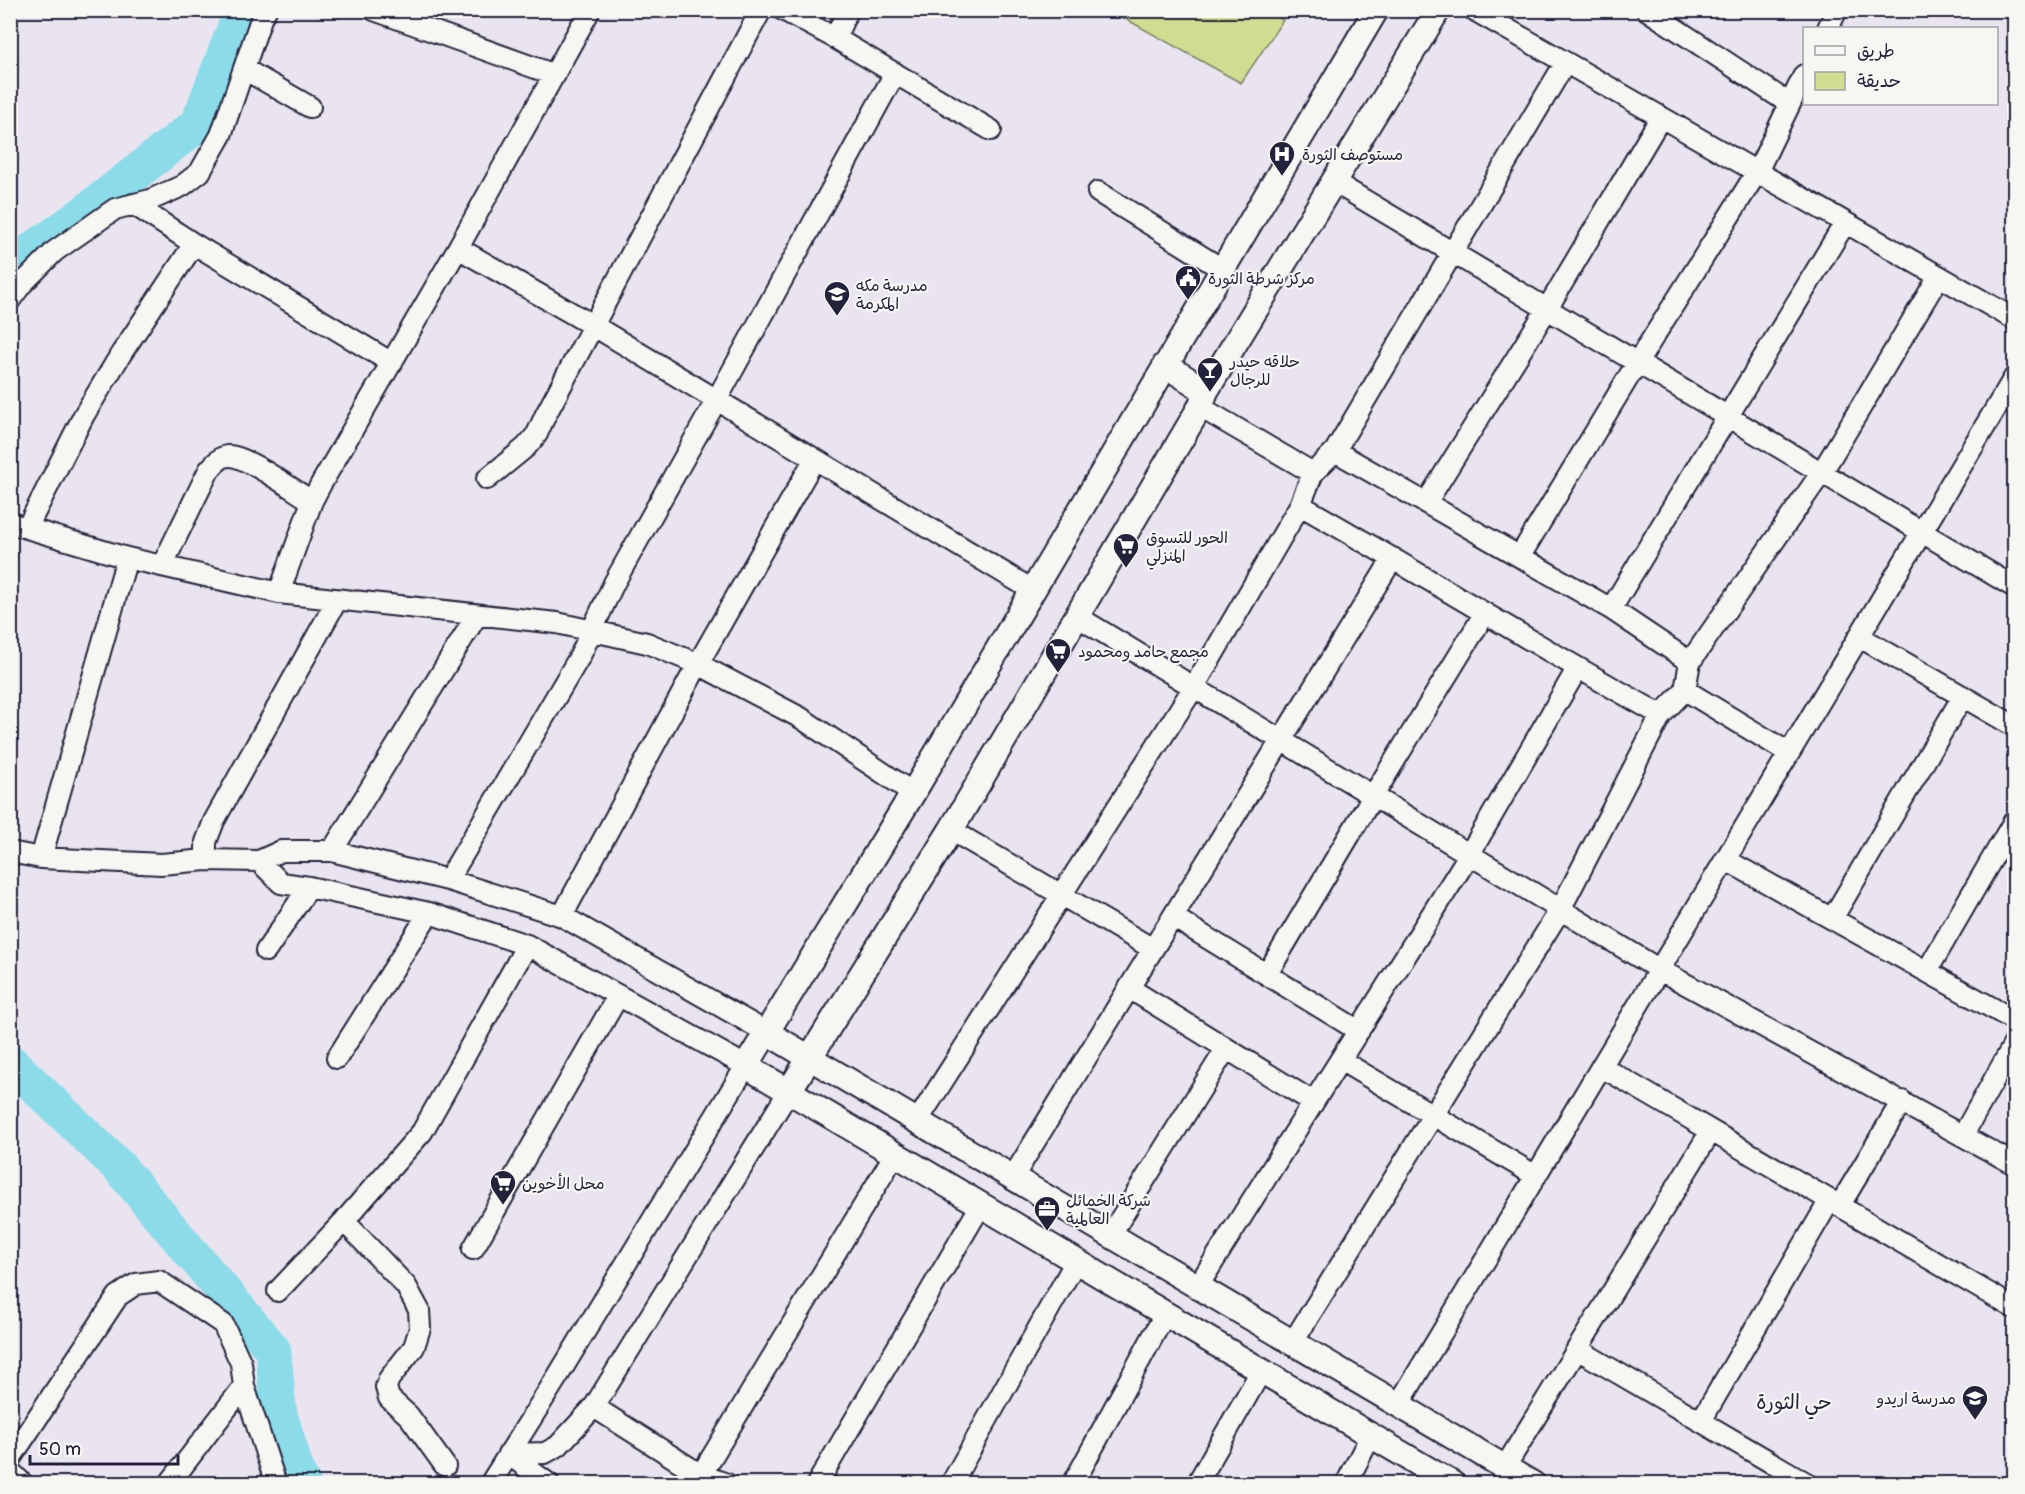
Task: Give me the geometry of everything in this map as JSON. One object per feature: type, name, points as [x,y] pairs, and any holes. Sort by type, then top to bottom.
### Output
[{"type":"street","points":[[10,300],[21,285],[55,251],[115,209],[150,200],[182,186],[200,172],[221,135],[266,10]]},
{"type":"street","points":[[374,10],[555,75]]},
{"type":"street","points":[[279,593],[312,501],[458,248],[590,10]]},
{"type":"street","points":[[487,479],[526,447],[537,434],[544,416],[761,10]]},
{"type":"street","points":[[783,10],[992,130]]},
{"type":"street","points":[[835,38],[848,10]]},
{"type":"street","points":[[490,1484],[913,793],[1376,10]]},
{"type":"street","points":[[508,1454],[545,1453],[558,1446],[594,1407],[951,830],[1078,617],[1203,399],[1438,10]]},
{"type":"street","points":[[1474,10],[2014,319]]},
{"type":"street","points":[[1647,10],[1790,104]]},
{"type":"street","points":[[1828,27],[1837,10]]},
{"type":"street","points":[[918,1120],[1194,687],[1300,505],[1313,473],[1335,451],[1565,63]]},
{"type":"street","points":[[244,69],[309,107]]},
{"type":"street","points":[[448,880],[580,656],[614,583],[896,73]]},
{"type":"street","points":[[1520,556],[1636,363],[1757,172],[1803,77]]},
{"type":"street","points":[[1426,503],[1547,309],[1661,117]]},
{"type":"street","points":[[1334,182],[2014,587]]},
{"type":"street","points":[[1098,192],[1222,269]]},
{"type":"street","points":[[133,204],[194,244],[392,363]]},
{"type":"street","points":[[1611,609],[1845,223]]},
{"type":"street","points":[[194,244],[121,354],[19,525],[127,558],[279,593],[557,623],[647,643],[698,664],[801,718],[913,793]]},
{"type":"street","points":[[458,248],[594,326],[1034,591]]},
{"type":"street","points":[[1293,1342],[1560,910],[1661,715],[1685,690],[1690,662],[1822,472],[1939,276]]},
{"type":"street","points":[[1165,365],[1203,399],[1313,473]]},
{"type":"street","points":[[1399,1404],[2014,378]]},
{"type":"street","points":[[1335,451],[1611,609],[1690,662]]},
{"type":"street","points":[[162,566],[209,470],[219,460],[229,456],[245,460],[312,501]]},
{"type":"street","points":[[562,916],[698,664],[814,460]]},
{"type":"street","points":[[1300,505],[1393,558],[1576,669],[1661,715]]},
{"type":"street","points":[[41,858],[127,558]]},
{"type":"street","points":[[1013,1177],[1393,558]]},
{"type":"street","points":[[206,860],[206,842],[214,820],[337,600]]},
{"type":"street","points":[[1267,974],[1485,613]]},
{"type":"street","points":[[332,851],[477,615]]},
{"type":"street","points":[[1078,617],[1659,970],[2014,1164]]},
{"type":"street","points":[[1860,637],[2014,726]]},
{"type":"street","points":[[1198,1286],[1469,855],[1576,669]]},
{"type":"street","points":[[1685,690],[1789,753]]},
{"type":"street","points":[[1832,918],[1963,696]]},
{"type":"street","points":[[1927,971],[2014,821]]},
{"type":"street","points":[[951,830],[1153,949]]},
{"type":"street","points":[[10,852],[41,858],[161,864],[206,860],[259,861],[281,851],[332,851],[448,880],[562,916],[810,1056],[1533,1484]]},
{"type":"street","points":[[1726,860],[2014,1020]]},
{"type":"street","points":[[259,861],[280,883],[309,887],[429,913],[527,945],[789,1091],[1453,1484]]},
{"type":"street","points":[[266,951],[309,887]]},
{"type":"street","points":[[337,1058],[429,913]]},
{"type":"street","points":[[1173,916],[1359,1031]]},
{"type":"street","points":[[278,1291],[344,1221],[422,1132],[527,945]]},
{"type":"street","points":[[1129,988],[1313,1102]]},
{"type":"street","points":[[473,1249],[618,996]]},
{"type":"street","points":[[1963,1135],[2014,1044]]},
{"type":"street","points":[[1111,1234],[1226,1049]]},
{"type":"street","points":[[1340,1060],[1536,1176]]},
{"type":"street","points":[[1602,1067],[2014,1308]]},
{"type":"street","points":[[1701,1421],[1835,1202],[1902,1101]]},
{"type":"street","points":[[1505,1467],[1711,1131]]},
{"type":"street","points":[[700,1475],[895,1154]]},
{"type":"street","points":[[817,1484],[981,1205]]},
{"type":"street","points":[[344,1221],[406,1286],[420,1310],[420,1328],[414,1347],[389,1379],[386,1387],[389,1398],[409,1416],[445,1466]]},
{"type":"street","points":[[951,1484],[1076,1261]]},
{"type":"street","points":[[10,1459],[118,1296],[136,1284],[159,1281],[223,1324],[241,1363],[244,1386],[276,1484]]},
{"type":"street","points":[[1073,1484],[1165,1314]]},
{"type":"street","points":[[1577,1349],[1808,1484]]},
{"type":"street","points":[[1197,1484],[1261,1371]]},
{"type":"street","points":[[169,1484],[244,1386]]},
{"type":"street","points":[[594,1407],[700,1475],[727,1484]]},
{"type":"street","points":[[1346,1484],[1371,1435]]},
{"type":"street","points":[[508,1454],[549,1484]]},
{"type":"street","points":[[10,1471],[23,1484]]},
{"type":"green space","points":[[1126,10],[1266,11],[1283,20],[1241,83],[1122,17]]},
{"type":"waterway","points":[[10,266],[78,218],[198,124],[242,10]]},
{"type":"waterway","points":[[10,1062],[119,1167],[273,1350],[279,1413],[297,1473],[303,1484]]},
{"type":"place","name":"مستوصف الثورة","points":[[1282,177]]},
{"type":"place","name":"مركز شرطة الثورة","points":[[1188,301]]},
{"type":"place","name":"مدرسة مكه المكرمة","points":[[837,317]]},
{"type":"place","name":"حلاقه حيدر للرجال","points":[[1210,393]]},
{"type":"place","name":"الحور للتسوق المنزلي","points":[[1126,569]]},
{"type":"place","name":"مجمع حامد ومحمود","points":[[1058,674]]},
{"type":"place","name":"محل الأخوين","points":[[503,1206]]},
{"type":"place","name":"شركة الخمائل العالمية","points":[[1047,1232]]},
{"type":"place","name":"مدرسة اريدو","points":[[1975,1421]]},
{"type":"district","name":"حي الثورة","points":[[1794,1402]]}]
